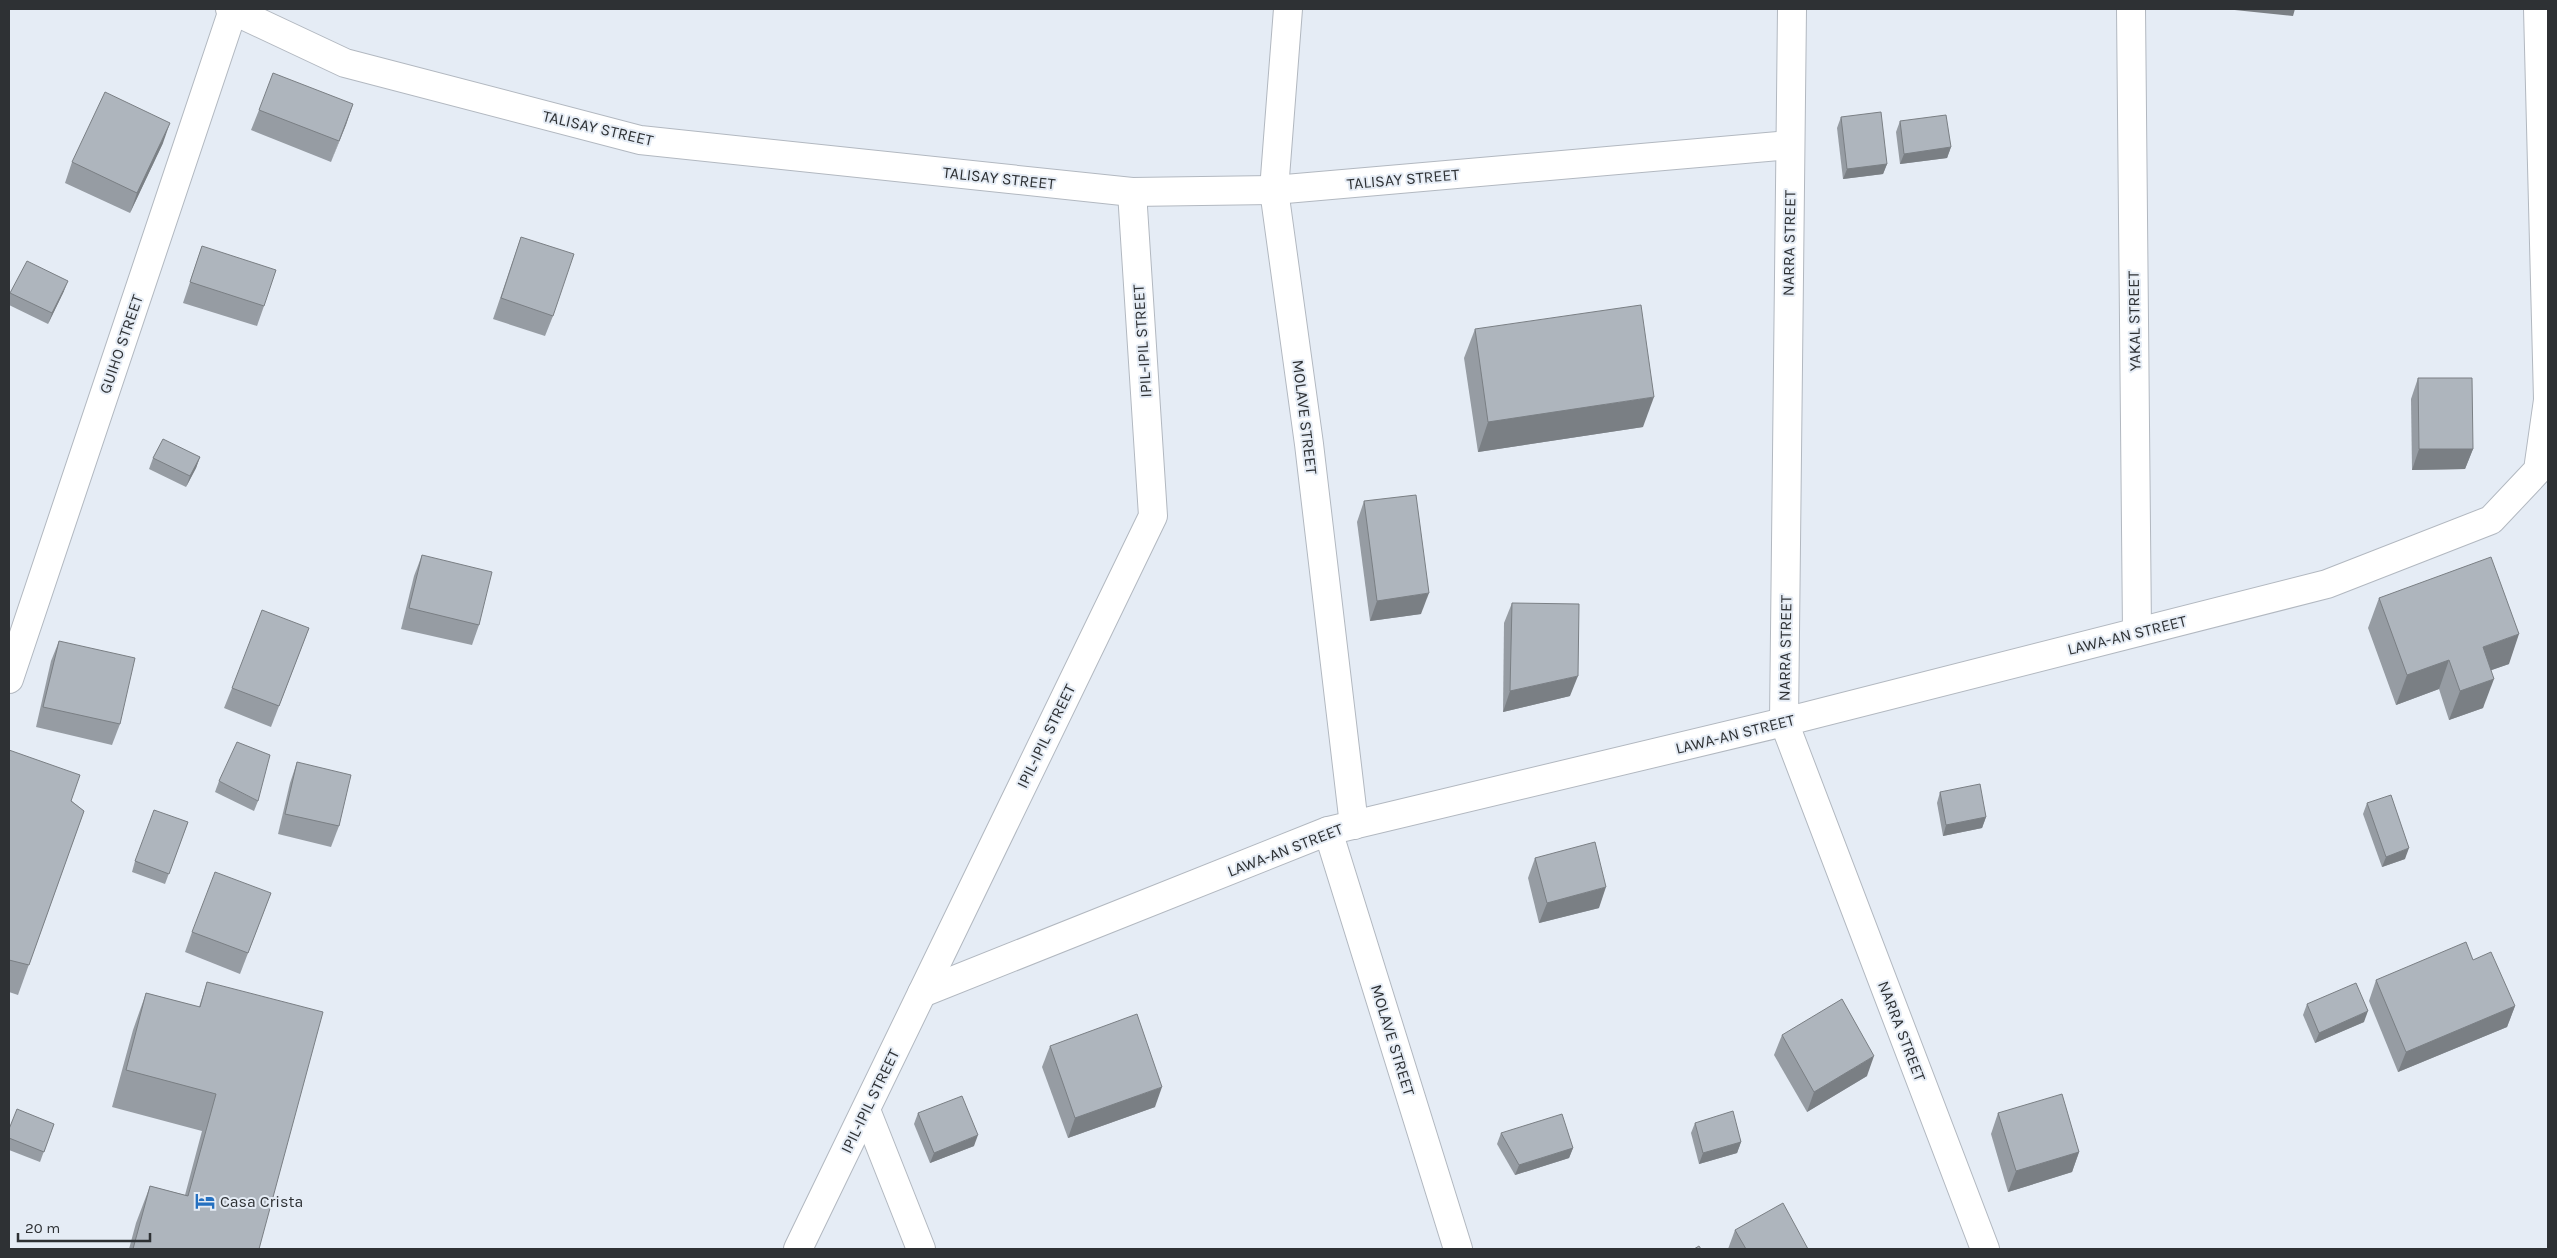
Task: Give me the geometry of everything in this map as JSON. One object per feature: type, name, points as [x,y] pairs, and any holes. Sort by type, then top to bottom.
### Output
[{"type":"street","name":"MOLAVE STREET","points":[[1288,9],[1274,190],[1308,444],[1341,828],[1458,1249]]},
{"type":"street","name":"NARRA STREET","points":[[1792,9],[1784,722],[1986,1249]]},
{"type":"street","name":"YAKAL STREET","points":[[2131,9],[2137,632]]},
{"type":"street","points":[[2538,9],[2548,400]]},
{"type":"street","name":"TALISAY STREET","points":[[232,10],[345,63],[640,140],[1132,192],[1274,190],[1790,145]]},
{"type":"street","name":"GUIHO STREET","points":[[9,679],[232,10]]},
{"type":"street","name":"IPIL-IPIL STREET","points":[[798,1249],[1153,516],[1132,192]]},
{"type":"street","name":"LAWA-AN STREET","points":[[922,993],[1341,828],[1784,722],[2327,584],[2490,520],[2538,470],[2548,400]]},
{"type":"street","points":[[866,1110],[921,1249]]},
{"type":"building","points":[[273,73],[353,104],[339,141],[259,110]]},
{"type":"building","points":[[105,92],[170,123],[137,193],[72,162]]},
{"type":"building","points":[[1881,112],[1887,164],[1847,169],[1841,117]]},
{"type":"building","points":[[1946,115],[1951,147],[1904,154],[1900,121]]},
{"type":"building","points":[[521,237],[574,254],[553,316],[501,298]]},
{"type":"building","points":[[202,246],[276,270],[264,306],[190,282]]},
{"type":"building","points":[[27,261],[68,281],[52,313],[10,293]]},
{"type":"building","points":[[1641,305],[1654,397],[1488,422],[1475,329]]},
{"type":"building","points":[[2418,378],[2472,378],[2473,449],[2419,449]]},
{"type":"building","points":[[163,439],[200,457],[190,476],[153,458]]},
{"type":"building","points":[[1416,495],[1429,593],[1377,601],[1364,501]]},
{"type":"building","points":[[422,555],[492,572],[479,625],[409,608]]},
{"type":"building","points":[[2491,557],[2519,634],[2483,647],[2494,679],[2460,691],[2449,660],[2407,675],[2379,598]]},
{"type":"building","points":[[1512,603],[1579,604],[1578,676],[1510,691]]},
{"type":"building","points":[[262,610],[309,628],[279,706],[232,688]]},
{"type":"building","points":[[59,641],[135,658],[120,724],[43,707]]},
{"type":"building","points":[[237,742],[270,755],[258,801],[219,781]]},
{"type":"building","points":[[9,750],[80,775],[71,801],[84,811],[29,965],[9,960]]},
{"type":"building","points":[[297,762],[351,775],[339,826],[285,814]]},
{"type":"building","points":[[1980,784],[1986,817],[1946,825],[1940,792]]},
{"type":"building","points":[[2391,795],[2409,848],[2386,857],[2367,803]]},
{"type":"building","points":[[154,810],[188,822],[169,874],[135,861]]},
{"type":"building","points":[[1595,842],[1606,887],[1547,903],[1535,858]]},
{"type":"building","points":[[215,872],[271,893],[248,953],[192,932]]},
{"type":"building","points":[[2466,942],[2473,960],[2491,952],[2515,1006],[2406,1052],[2376,980]]},
{"type":"building","points":[[207,982],[323,1012],[259,1249],[133,1249],[150,1186],[188,1196],[216,1094],[126,1070],[146,993],[200,1007]]},
{"type":"building","points":[[2356,983],[2368,1011],[2319,1033],[2307,1004]]},
{"type":"building","points":[[1842,999],[1874,1056],[1814,1092],[1782,1035]]},
{"type":"building","points":[[1137,1014],[1162,1087],[1075,1118],[1050,1046]]},
{"type":"building","points":[[2062,1094],[2079,1152],[2016,1171],[1998,1113]]},
{"type":"building","points":[[962,1096],[978,1135],[934,1153],[918,1113]]},
{"type":"building","points":[[17,1109],[54,1124],[44,1152],[9,1138],[9,1129]]},
{"type":"building","points":[[1733,1111],[1741,1142],[1703,1153],[1695,1123]]},
{"type":"building","points":[[1562,1114],[1573,1148],[1519,1165],[1501,1133]]},
{"type":"building","points":[[1783,1203],[1808,1249],[1746,1249],[1735,1230]]},
{"type":"place","name":"Casa Crista","points":[[205,1201]]}]
